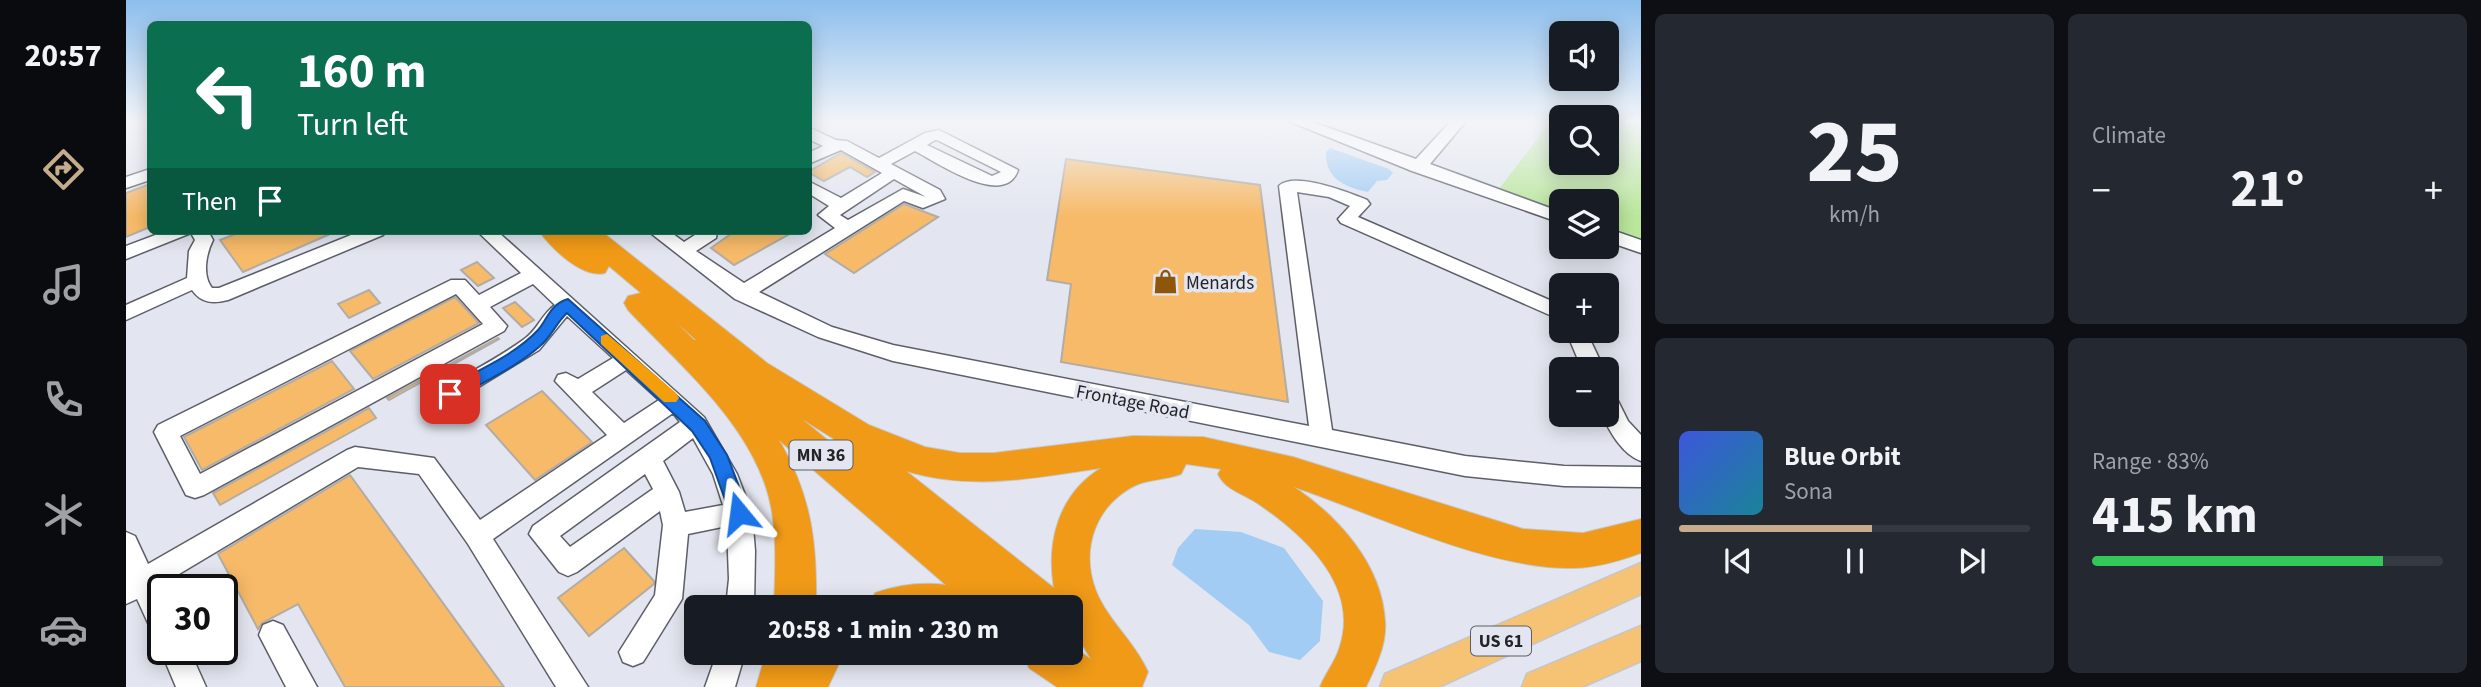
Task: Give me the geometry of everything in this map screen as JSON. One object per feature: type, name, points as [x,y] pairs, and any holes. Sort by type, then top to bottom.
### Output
[{"type":"highway","points":[[547,235],[630,295],[743,410],[770,452],[792,513],[796,546],[794,595]]},
{"type":"highway","name":"MN 36","points":[[559,235],[988,595]]},
{"type":"highway","name":"MN 36","points":[[589,235],[1032,595]]},
{"type":"highway","points":[[754,370],[871,443],[897,455],[956,468],[1003,469],[1117,451],[1177,449],[1266,466],[1503,542],[1573,551],[1600,548],[1641,536]]},
{"type":"highway","points":[[1116,683],[1076,592],[1071,570],[1074,530],[1090,496],[1105,483],[1141,468],[1182,463],[1234,473],[1281,496],[1321,529],[1340,553],[1357,588],[1364,625],[1362,649],[1353,671],[1342,687]]},
{"type":"highway","points":[[1083,642],[1116,683]]},
{"type":"highway","points":[[778,687],[784,665]]},
{"type":"highway","points":[[804,687],[816,665]]},
{"type":"highway","points":[[1073,665],[1116,683]]},
{"type":"highway","points":[[1080,665],[1116,683]]},
{"type":"main road","name":"US 61","points":[[1398,687],[1641,578]]},
{"type":"main road","points":[[1540,687],[1641,642]]},
{"type":"street","points":[[856,152],[887,168],[934,194],[936,199],[922,203],[903,194],[887,168]]},
{"type":"street","points":[[847,228],[827,215],[906,152]]},
{"type":"street","points":[[929,152],[988,181],[999,182],[1009,174],[1010,170],[974,152]]},
{"type":"street","points":[[1379,152],[1549,214]]},
{"type":"street","points":[[1418,167],[1431,152]]},
{"type":"street","points":[[887,168],[925,173]]},
{"type":"street","points":[[126,183],[147,175]]},
{"type":"street","points":[[1322,439],[1288,186],[1333,192],[1361,204],[1347,219],[1549,308]]},
{"type":"street","points":[[812,188],[841,205]]},
{"type":"street","points":[[742,294],[903,194]]},
{"type":"street","points":[[126,253],[173,235]]},
{"type":"street","points":[[201,235],[204,240],[198,251],[196,281],[206,295],[221,295],[367,235]]},
{"type":"street","points":[[490,235],[696,423],[718,455],[739,513],[744,556],[741,595]]},
{"type":"street","name":"Frontage Road","points":[[662,235],[742,294],[800,323],[893,353],[1465,466],[1515,473],[1641,477]]},
{"type":"street","points":[[682,251],[708,235]]},
{"type":"street","points":[[1619,239],[1641,247]]},
{"type":"street","points":[[477,304],[534,275]]},
{"type":"street","points":[[126,313],[196,281]]},
{"type":"street","points":[[458,285],[477,304],[497,326],[195,488],[166,432],[458,285]]},
{"type":"street","points":[[436,402],[532,345],[548,329],[550,319],[568,304]]},
{"type":"street","points":[[623,436],[571,386],[627,359]]},
{"type":"street","points":[[477,536],[674,401]]},
{"type":"street","points":[[667,492],[568,564],[542,534],[696,423]]},
{"type":"street","points":[[1619,427],[1641,451]]},
{"type":"street","points":[[134,585],[355,457],[426,465],[477,536],[573,687]]},
{"type":"street","points":[[633,652],[668,599],[674,566],[676,525],[667,492],[649,458]]},
{"type":"street","points":[[676,525],[739,513]]},
{"type":"street","points":[[126,544],[134,585],[147,603]]},
{"type":"street","points":[[273,635],[302,687]]},
{"type":"street","points":[[181,665],[191,687]]},
{"type":"street","points":[[720,687],[727,665]]},
{"type":"green space","points":[[1527,152],[1549,152],[1549,175],[1619,175],[1619,152],[1641,152],[1641,248],[1619,240],[1619,189],[1549,189],[1549,213],[1496,193]]},
{"type":"water","points":[[1326,152],[1341,152],[1389,169],[1393,173],[1387,180],[1377,181],[1368,192],[1338,180],[1329,169]]},
{"type":"water","points":[[1195,529],[1241,532],[1284,548],[1323,601],[1320,641],[1300,660],[1269,652],[1249,625],[1172,565],[1178,548]]},
{"type":"building","points":[[841,153],[875,172],[867,177],[850,167],[824,181],[812,174],[812,170]]},
{"type":"building","name":"Menards","points":[[1066,159],[1260,185],[1288,402],[1061,362],[1071,284],[1047,280]]},
{"type":"building","points":[[147,185],[147,228],[126,237],[126,193]]},
{"type":"building","points":[[904,204],[938,217],[854,273],[825,254]]},
{"type":"building","points":[[233,235],[328,235],[243,272],[220,240]]},
{"type":"building","points":[[729,235],[788,235],[734,265],[711,248]]},
{"type":"building","points":[[477,262],[494,278],[478,286],[461,270]]},
{"type":"building","points":[[369,290],[380,303],[349,318],[338,304]]},
{"type":"building","points":[[455,297],[479,323],[373,379],[350,351]]},
{"type":"building","points":[[515,302],[534,320],[522,327],[503,308]]},
{"type":"building","points":[[498,338],[389,400],[387,398]]},
{"type":"building","points":[[332,361],[354,389],[202,470],[184,437]]},
{"type":"building","points":[[542,391],[592,442],[535,480],[486,425]]},
{"type":"building","points":[[369,408],[376,418],[220,505],[213,493]]},
{"type":"building","points":[[350,475],[504,687],[345,687],[298,604],[262,623],[258,629],[238,592],[238,574],[229,574],[218,554]]},
{"type":"building","points":[[624,548],[654,584],[589,636],[558,598]]},
{"type":"slow traffic","points":[[607,340],[670,398]]},
{"type":"place","name":"Menards","points":[[1166,282]]},
{"type":"route","points":[[450,394],[532,345],[548,329],[550,319],[568,304],[699,426],[718,455],[729,479],[739,513]]}]
